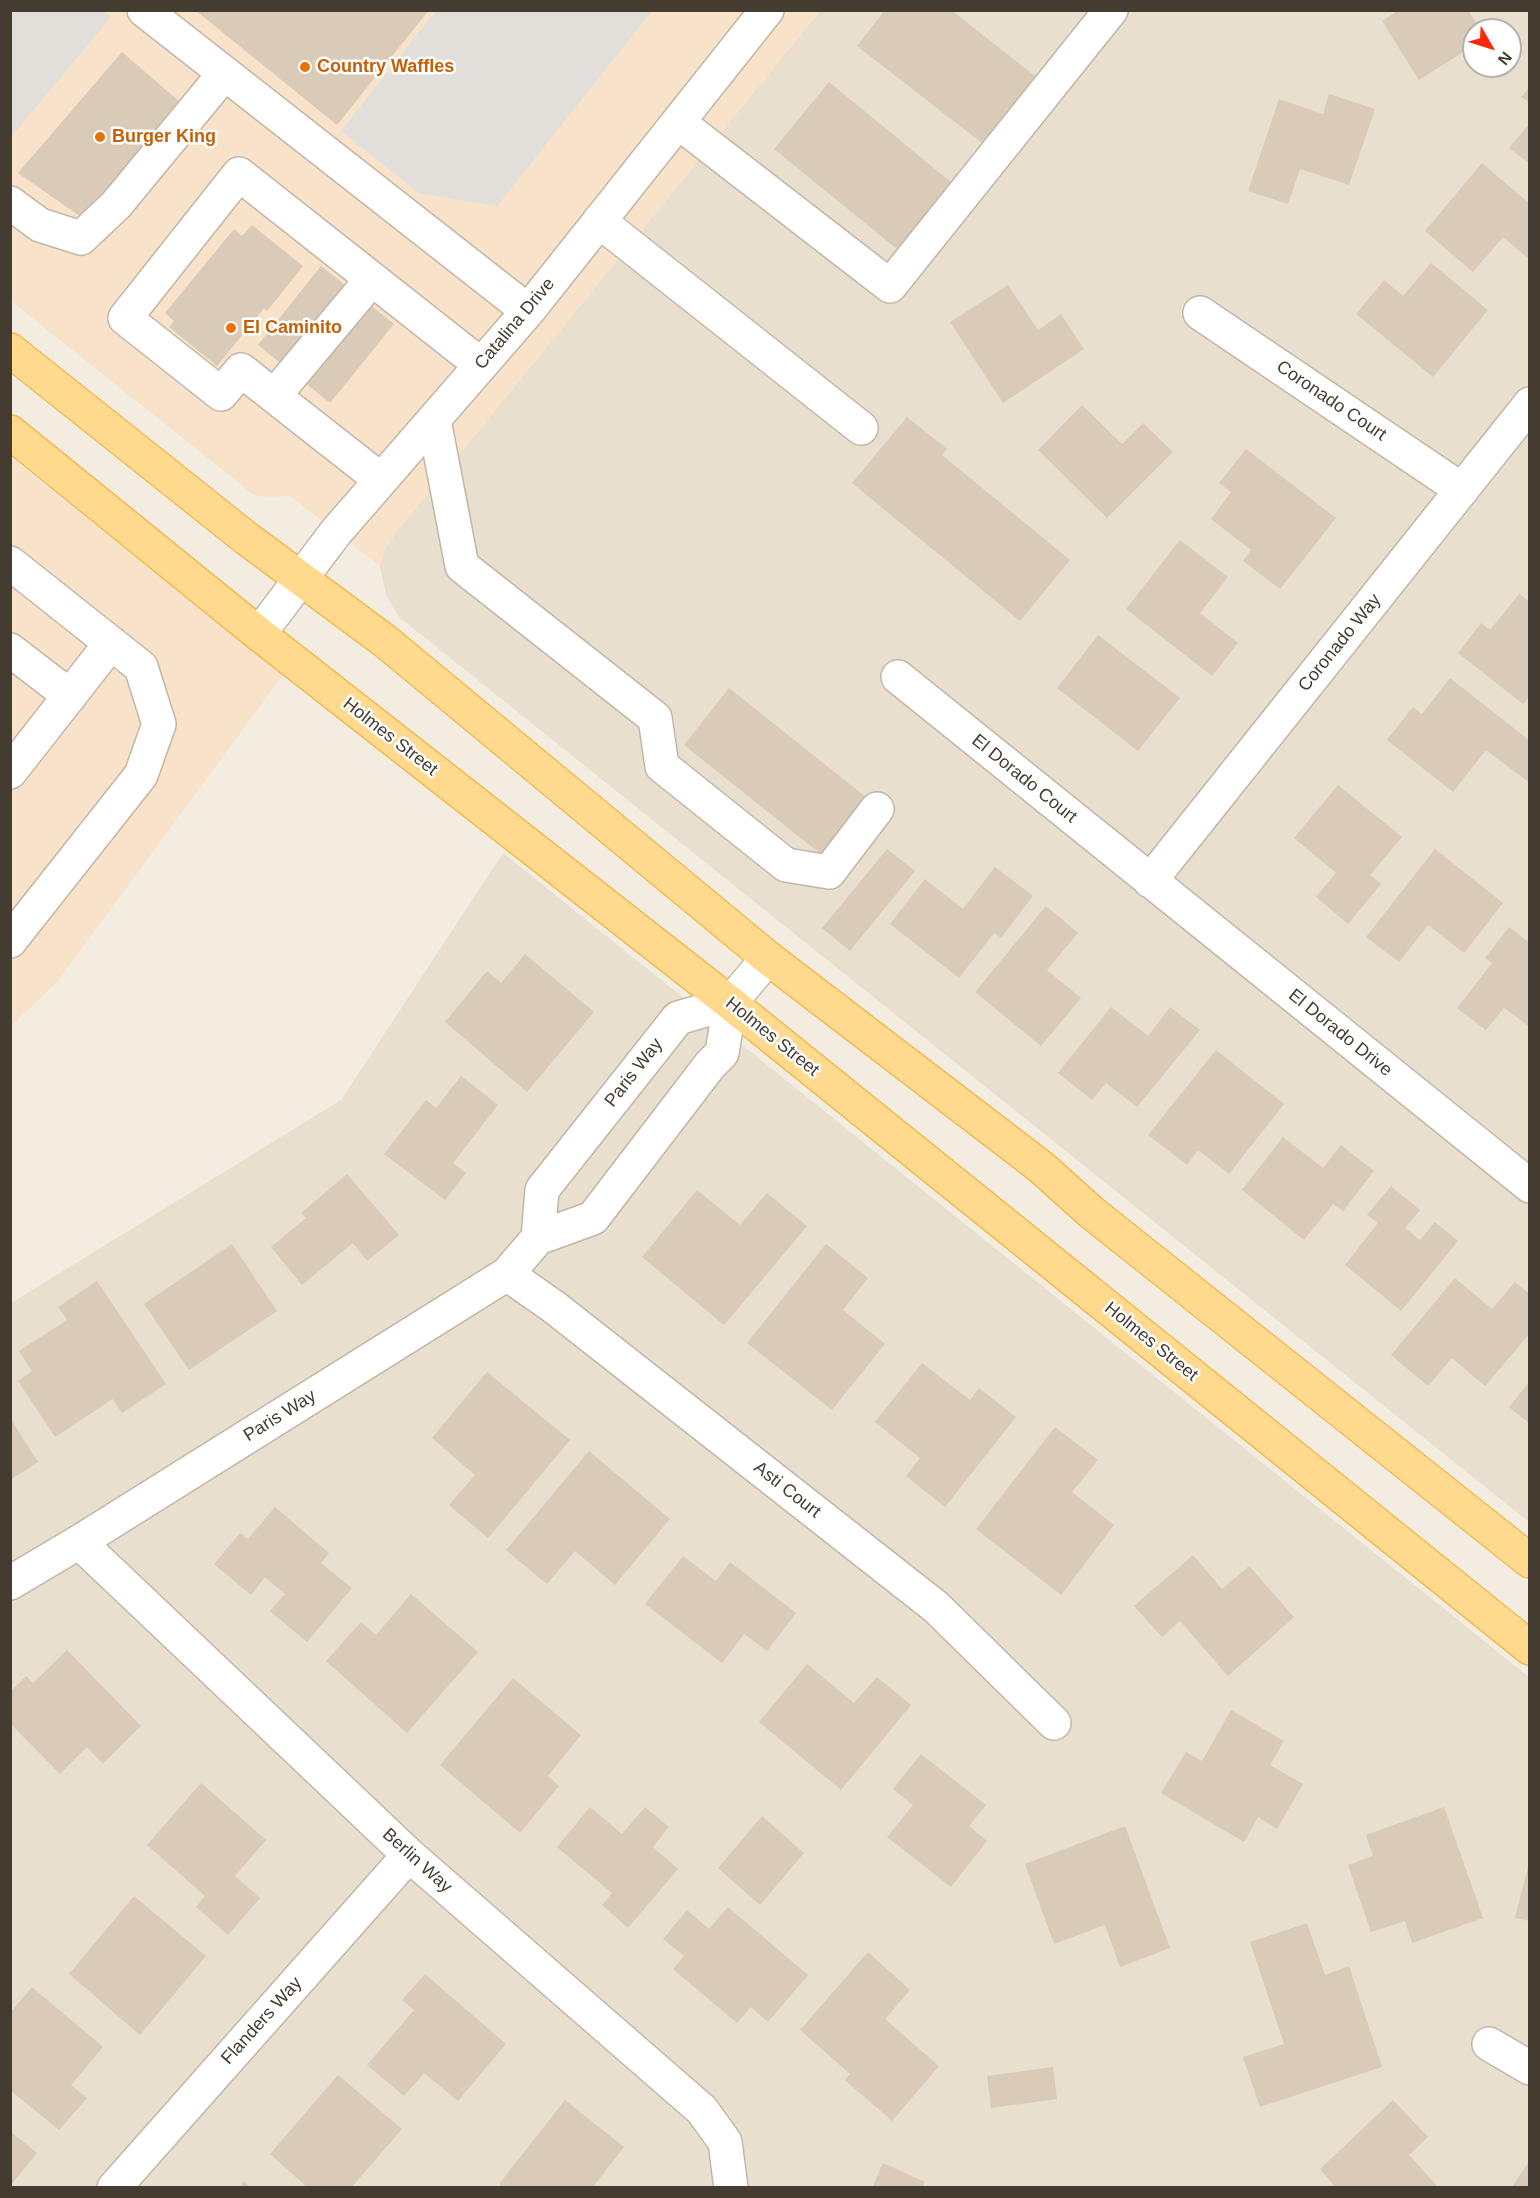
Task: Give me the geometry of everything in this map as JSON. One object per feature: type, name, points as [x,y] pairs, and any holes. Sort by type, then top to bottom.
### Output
[{"type":"main road","points":[[10,350],[246,538],[385,641],[768,958],[1041,1167],[1091,1212],[1530,1561]]},
{"type":"main road","name":"Holmes Street","points":[[10,432],[259,634],[730,1003],[1530,1648]]},
{"type":"street","points":[[144,10],[528,311]]},
{"type":"street","name":"Catalina Drive","points":[[259,634],[336,532],[528,311],[767,10]]},
{"type":"street","points":[[678,122],[890,286],[1111,10]]},
{"type":"street","points":[[10,204],[40,225],[81,238],[116,205],[224,74]]},
{"type":"street","points":[[381,480],[241,370],[221,394],[125,318],[238,174],[481,365]]},
{"type":"street","points":[[599,221],[861,428]]},
{"type":"street","points":[[274,396],[372,279]]},
{"type":"street","name":"Coronado Court","points":[[1200,313],[1462,490]]},
{"type":"street","name":"Coronado Way","points":[[1150,881],[1530,404]]},
{"type":"street","points":[[434,420],[462,566],[655,718],[662,766],[786,865],[829,872],[878,809]]},
{"type":"street","points":[[10,563],[141,667],[159,724],[141,775],[10,941]]},
{"type":"street","points":[[10,772],[111,643]]},
{"type":"street","points":[[10,650],[70,696]]},
{"type":"street","name":"El Dorado Court","points":[[898,677],[1150,881]]},
{"type":"street","name":"El Dorado Drive","points":[[1150,881],[1528,1181]]},
{"type":"street","points":[[730,1003],[768,958]]},
{"type":"street","name":"Paris Way","points":[[10,1583],[507,1274],[538,1238],[592,1218],[710,1065],[722,1053],[730,1003],[678,1018],[542,1190],[538,1238]]},
{"type":"street","name":"Asti Court","points":[[507,1274],[554,1307],[936,1607],[1054,1724]]},
{"type":"street","name":"Berlin Way","points":[[79,1542],[409,1855],[702,2110],[725,2142],[731,2187]]},
{"type":"street","name":"Flanders Way","points":[[114,2187],[409,1855]]},
{"type":"street","points":[[1490,2044],[1530,2068]]},
{"type":"shaded area","points":[[11,10],[104,11],[111,17],[11,137]]},
{"type":"shaded area","points":[[10,11],[820,11],[397,531],[384,551],[380,566],[290,496],[254,495],[11,301]]},
{"type":"shaded area","points":[[436,11],[652,11],[497,206],[419,193],[341,131]]},
{"type":"shaded area","points":[[820,11],[1529,11],[1529,1522],[399,617],[386,595],[380,566],[384,551],[397,531]]},
{"type":"shaded area","points":[[11,458],[283,675],[57,982],[11,1026]]},
{"type":"shaded area","points":[[503,853],[1529,1677],[1529,2187],[11,2188],[11,1303],[341,1100]]},
{"type":"building","points":[[195,10],[429,10],[337,125]]},
{"type":"building","points":[[885,10],[951,10],[1035,76],[982,143],[857,46]]},
{"type":"building","points":[[1399,10],[1468,10],[1473,18],[1462,18],[1462,53],[1419,80],[1382,21]]},
{"type":"building","name":"Burger King","points":[[122,52],[180,102],[84,219],[18,173]]},
{"type":"building","points":[[829,82],[952,183],[897,249],[774,149]]},
{"type":"building","points":[[1530,87],[1530,103],[1521,97]]},
{"type":"building","points":[[1329,94],[1375,109],[1349,185],[1300,169],[1288,204],[1248,191],[1279,99],[1323,114]]},
{"type":"building","points":[[1530,123],[1530,164],[1509,148]]},
{"type":"building","points":[[1482,163],[1530,204],[1530,260],[1503,237],[1473,272],[1425,231]]},
{"type":"building","points":[[252,225],[303,266],[267,311],[264,308],[217,366],[169,327],[174,321],[165,313],[234,229],[242,236]]},
{"type":"building","points":[[1431,263],[1488,310],[1433,377],[1356,314],[1384,280],[1403,296]]},
{"type":"building","points":[[321,266],[394,324],[330,403],[258,345]]},
{"type":"building","points":[[1008,285],[1038,330],[1061,314],[1084,349],[1003,403],[950,322]]},
{"type":"building","points":[[1082,405],[1122,444],[1143,423],[1173,452],[1107,518],[1038,450]]},
{"type":"building","points":[[907,417],[947,449],[942,455],[1070,560],[1020,621],[852,483]]},
{"type":"building","points":[[1246,449],[1336,518],[1280,589],[1243,561],[1251,550],[1211,519],[1231,492],[1219,483]]},
{"type":"building","points":[[1180,540],[1228,577],[1200,613],[1238,643],[1212,676],[1126,609]]},
{"type":"building","points":[[1519,594],[1530,602],[1530,696],[1523,704],[1458,653],[1481,623],[1490,630]]},
{"type":"building","points":[[1098,635],[1180,698],[1138,751],[1057,688]]},
{"type":"building","points":[[1450,678],[1530,741],[1530,783],[1486,750],[1453,792],[1387,740],[1413,707],[1422,714]]},
{"type":"building","points":[[729,688],[867,798],[822,855],[684,745]]},
{"type":"building","points":[[1338,785],[1402,837],[1370,875],[1381,884],[1348,924],[1316,897],[1336,873],[1294,838]]},
{"type":"building","points":[[887,849],[915,871],[850,951],[822,928]]},
{"type":"building","points":[[1435,849],[1503,903],[1464,953],[1428,925],[1399,962],[1366,937]]},
{"type":"building","points":[[995,867],[1033,896],[1001,938],[994,933],[959,978],[890,924],[925,879],[963,909]]},
{"type":"building","points":[[1046,906],[1078,933],[1047,970],[1081,998],[1041,1046],[975,992]]},
{"type":"building","points":[[1509,927],[1530,943],[1530,1027],[1504,1008],[1486,1030],[1457,1008],[1492,963],[1485,958]]},
{"type":"building","points":[[525,954],[594,1012],[527,1092],[445,1022],[487,971],[501,983]]},
{"type":"building","points":[[1111,1007],[1148,1036],[1170,1007],[1200,1030],[1137,1107],[1106,1083],[1092,1100],[1058,1073]]},
{"type":"building","points":[[1216,1050],[1284,1104],[1229,1174],[1198,1150],[1187,1165],[1148,1135]]},
{"type":"building","points":[[461,1076],[498,1105],[453,1163],[466,1173],[445,1200],[384,1154],[426,1100],[436,1108]]},
{"type":"building","points":[[1283,1137],[1323,1168],[1341,1145],[1374,1171],[1343,1211],[1333,1204],[1304,1240],[1242,1190]]},
{"type":"building","points":[[347,1174],[399,1235],[367,1261],[353,1243],[302,1285],[271,1247],[306,1218],[301,1213]]},
{"type":"building","points":[[1391,1186],[1420,1210],[1405,1228],[1420,1240],[1435,1222],[1458,1241],[1401,1311],[1345,1265],[1378,1223],[1367,1215]]},
{"type":"building","points":[[697,1190],[740,1225],[767,1193],[807,1226],[724,1325],[642,1257]]},
{"type":"building","points":[[232,1244],[277,1311],[189,1370],[144,1304]]},
{"type":"building","points":[[826,1244],[868,1278],[843,1310],[885,1344],[832,1410],[747,1343]]},
{"type":"building","points":[[1455,1278],[1492,1309],[1515,1282],[1530,1294],[1530,1333],[1485,1386],[1452,1358],[1428,1386],[1391,1355]]},
{"type":"building","points":[[97,1281],[166,1384],[122,1413],[113,1399],[55,1437],[18,1381],[32,1371],[19,1351],[67,1320],[58,1307]]},
{"type":"building","points":[[922,1363],[970,1400],[979,1388],[1016,1417],[945,1507],[906,1476],[920,1458],[875,1422]]},
{"type":"building","points":[[487,1372],[570,1440],[488,1538],[449,1505],[475,1475],[432,1438]]},
{"type":"building","points":[[1530,1381],[1530,1424],[1509,1407]]},
{"type":"building","points":[[10,1418],[38,1462],[10,1480]]},
{"type":"building","points":[[1055,1427],[1098,1460],[1072,1492],[1114,1525],[1061,1595],[976,1529]]},
{"type":"building","points":[[589,1451],[670,1519],[615,1585],[575,1551],[547,1584],[506,1550]]},
{"type":"building","points":[[275,1507],[329,1553],[321,1563],[352,1588],[307,1642],[270,1611],[285,1594],[265,1577],[251,1595],[214,1564],[240,1533],[248,1539]]},
{"type":"building","points":[[1193,1555],[1222,1589],[1249,1566],[1294,1617],[1228,1676],[1180,1621],[1162,1637],[1134,1606]]},
{"type":"building","points":[[683,1556],[716,1581],[730,1562],[796,1613],[767,1651],[744,1634],[722,1663],[645,1604]]},
{"type":"building","points":[[411,1594],[478,1652],[407,1733],[326,1661],[361,1622],[376,1635]]},
{"type":"building","points":[[67,1650],[141,1726],[103,1764],[87,1747],[60,1774],[10,1723],[10,1692],[26,1676],[33,1683]]},
{"type":"building","points":[[807,1664],[854,1703],[877,1677],[911,1705],[841,1790],[759,1722]]},
{"type":"building","points":[[513,1678],[581,1735],[548,1776],[559,1786],[520,1833],[440,1765]]},
{"type":"building","points":[[1231,1710],[1284,1741],[1270,1765],[1303,1784],[1277,1829],[1258,1817],[1244,1842],[1161,1793],[1186,1752],[1202,1761]]},
{"type":"building","points":[[921,1754],[986,1805],[969,1826],[987,1841],[951,1887],[887,1837],[913,1805],[893,1789]]},
{"type":"building","points":[[201,1783],[266,1840],[235,1876],[260,1898],[228,1935],[196,1907],[205,1896],[147,1845]]},
{"type":"building","points":[[590,1807],[622,1834],[645,1807],[669,1827],[653,1847],[678,1869],[628,1928],[602,1905],[612,1893],[557,1847]]},
{"type":"building","points":[[1444,1807],[1483,1918],[1412,1943],[1405,1921],[1371,1932],[1348,1865],[1373,1856],[1366,1835]]},
{"type":"building","points":[[762,1816],[804,1853],[760,1905],[718,1868]]},
{"type":"building","points":[[1125,1826],[1170,1948],[1120,1967],[1105,1925],[1054,1944],[1025,1864]]},
{"type":"building","points":[[1530,1863],[1530,1921],[1515,1918]]},
{"type":"building","points":[[134,1896],[206,1956],[140,2035],[69,1974]]},
{"type":"building","points":[[728,1907],[808,1975],[768,2022],[751,2007],[737,2023],[673,1969],[684,1956],[663,1939],[687,1910],[709,1929]]},
{"type":"building","points":[[1307,1923],[1325,1975],[1349,1966],[1382,2067],[1260,2107],[1243,2057],[1284,2044],[1250,1942]]},
{"type":"building","points":[[868,1952],[910,1990],[885,2019],[939,2066],[892,2121],[845,2080],[850,2074],[800,2030]]},
{"type":"building","points":[[425,1974],[506,2044],[458,2101],[424,2073],[404,2096],[367,2065],[414,2010],[402,2000]]},
{"type":"building","points":[[32,1987],[103,2047],[71,2085],[87,2098],[59,2130],[10,2090],[10,2013]]},
{"type":"building","points":[[1053,2067],[1057,2099],[991,2108],[987,2076]]},
{"type":"building","points":[[338,2075],[402,2129],[351,2188],[308,2188],[270,2154]]},
{"type":"building","points":[[565,2100],[624,2147],[592,2188],[503,2188],[499,2184]]},
{"type":"building","points":[[1393,2100],[1428,2137],[1409,2155],[1439,2188],[1336,2188],[1320,2169]]},
{"type":"building","points":[[10,2131],[37,2153],[10,2186]]},
{"type":"building","points":[[883,2163],[925,2182],[922,2188],[872,2188]]},
{"type":"building","points":[[1528,2163],[1530,2188],[1511,2188]]},
{"type":"building","points":[[244,2181],[251,2188],[239,2188]]},
{"type":"place","name":"Country Waffles","points":[[305,67]]},
{"type":"place","name":"Burger King","points":[[100,137]]},
{"type":"place","name":"El Caminito","points":[[231,328]]}]
